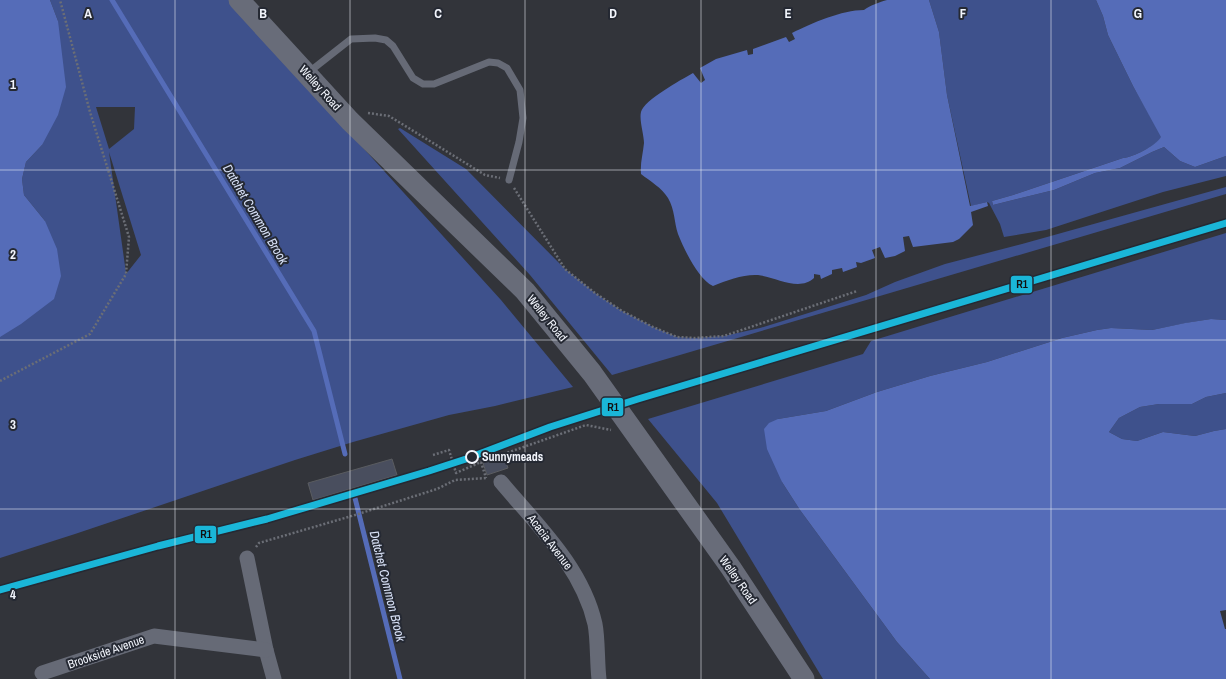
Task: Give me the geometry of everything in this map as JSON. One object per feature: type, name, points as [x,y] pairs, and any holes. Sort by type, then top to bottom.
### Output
[{"type":"main road","name":"Welley Road","points":[[239,0],[340,110],[525,291],[592,373],[628,426],[731,568],[804,679]]},
{"type":"street","name":"Acacia Avenue","points":[[501,482],[563,556],[583,590],[595,624],[598,679]]},
{"type":"street","points":[[247,558],[266,650],[274,679]]},
{"type":"street","name":"Brookside Avenue","points":[[42,673],[154,636],[266,650]]},
{"type":"lane","points":[[307,74],[351,39],[375,38],[386,40],[393,46],[413,78],[423,84],[434,84],[489,62],[498,63],[507,68],[520,90],[523,118],[519,142],[509,180]]},
{"type":"path","points":[[0,381],[90,334],[126,274],[130,237],[90,112],[60,0]]},
{"type":"path","points":[[340,110],[389,116],[485,175],[509,180],[565,269],[595,294],[622,311],[653,327],[677,337],[695,338],[724,336],[857,291]]},
{"type":"path","points":[[433,455],[449,450],[456,473],[481,462],[586,425]]},
{"type":"path","points":[[481,462],[486,478]]},
{"type":"path","points":[[247,558],[259,543],[437,489],[455,480],[486,478],[501,482]]},
{"type":"shaded area","points":[[0,0],[50,0],[58,21],[66,87],[58,115],[42,145],[26,162],[22,179],[24,195],[45,221],[57,249],[61,276],[54,299],[21,324],[0,337]]},
{"type":"shaded area","points":[[50,0],[229,0],[501,300],[573,387],[495,406],[449,415],[353,442],[0,558],[0,335],[45,221],[24,195],[22,179],[26,162],[42,145],[58,21]],"holes":[[[96,107],[135,107],[134,129],[109,149]],[[109,152],[141,255],[126,274],[126,273]]]},
{"type":"shaded area","points":[[887,0],[929,0],[939,32],[947,95],[970,206],[987,202],[988,206],[971,212],[973,225],[959,239],[953,242],[913,247],[909,236],[903,237],[905,251],[895,256],[885,258],[880,247],[872,250],[875,258],[861,263],[856,262],[857,267],[843,272],[842,268],[832,270],[832,274],[821,279],[820,275],[814,274],[814,278],[808,282],[794,284],[765,276],[747,275],[713,286],[702,277],[688,255],[678,234],[672,207],[668,198],[659,188],[641,174],[644,143],[641,112],[644,107],[656,96],[693,73],[701,83],[705,80],[700,68],[716,59],[747,50],[748,55],[753,54],[753,49],[786,37],[789,42],[795,39],[792,33],[809,25],[846,12],[864,10]]},
{"type":"shaded area","points":[[929,0],[1096,0],[1103,16],[1108,35],[1133,86],[1162,137],[1149,147],[1133,156],[992,201],[993,205],[1054,190],[1095,173],[1120,168],[1164,147],[1180,161],[1195,167],[1226,156],[1226,176],[1163,192],[1046,230],[1004,237],[1000,224],[989,203],[987,202],[971,206],[947,95],[939,32]]},
{"type":"shaded area","points":[[1096,0],[1226,0],[1226,156],[1195,167],[1180,161],[1164,147],[1120,168],[1095,173],[1054,190],[993,205],[992,201],[1133,156],[1149,147],[1161,137],[1133,86],[1108,35],[1103,16]]},
{"type":"shaded area","points":[[400,128],[466,169],[565,269],[595,293],[622,311],[653,327],[677,337],[695,338],[724,336],[760,328],[866,295],[895,282],[945,264],[1226,187],[1226,194],[612,375],[530,275],[398,129]]},
{"type":"shaded area","points":[[1226,233],[1226,320],[1211,319],[1152,330],[1111,328],[1097,330],[1062,338],[987,362],[930,376],[877,392],[826,411],[778,419],[782,482],[800,510],[897,642],[930,679],[823,679],[717,503],[648,419],[863,354],[871,341]]},
{"type":"shaded area","points":[[1211,319],[1226,320],[1226,393],[1206,397],[1192,404],[1159,404],[1140,407],[1119,418],[1109,432],[1122,439],[1137,441],[1163,432],[1195,436],[1226,429],[1226,610],[1220,611],[1226,629],[1226,679],[930,679],[897,642],[800,510],[782,482],[767,449],[764,429],[769,423],[778,419],[826,411],[877,392],[930,376],[987,362],[1062,338],[1111,328],[1152,330]]},
{"type":"shaded area","points":[[1226,393],[1226,429],[1195,436],[1163,432],[1137,441],[1122,439],[1109,432],[1119,418],[1140,407],[1159,404],[1192,404],[1206,397]]},
{"type":"building","points":[[504,457],[508,468],[487,475],[483,463]]},
{"type":"building","points":[[392,459],[397,475],[313,500],[308,483]]},
{"type":"waterway","name":"Datchet Common Brook","points":[[112,0],[314,331],[345,454]]},
{"type":"waterway","name":"Datchet Common Brook","points":[[355,498],[400,679]]},
{"type":"transit line","name":"R1","points":[[0,590],[158,546],[267,519],[429,471],[466,459],[550,427],[638,399],[1226,223]]},
{"type":"place","name":"Sunnymeads","points":[[472,457]]}]
